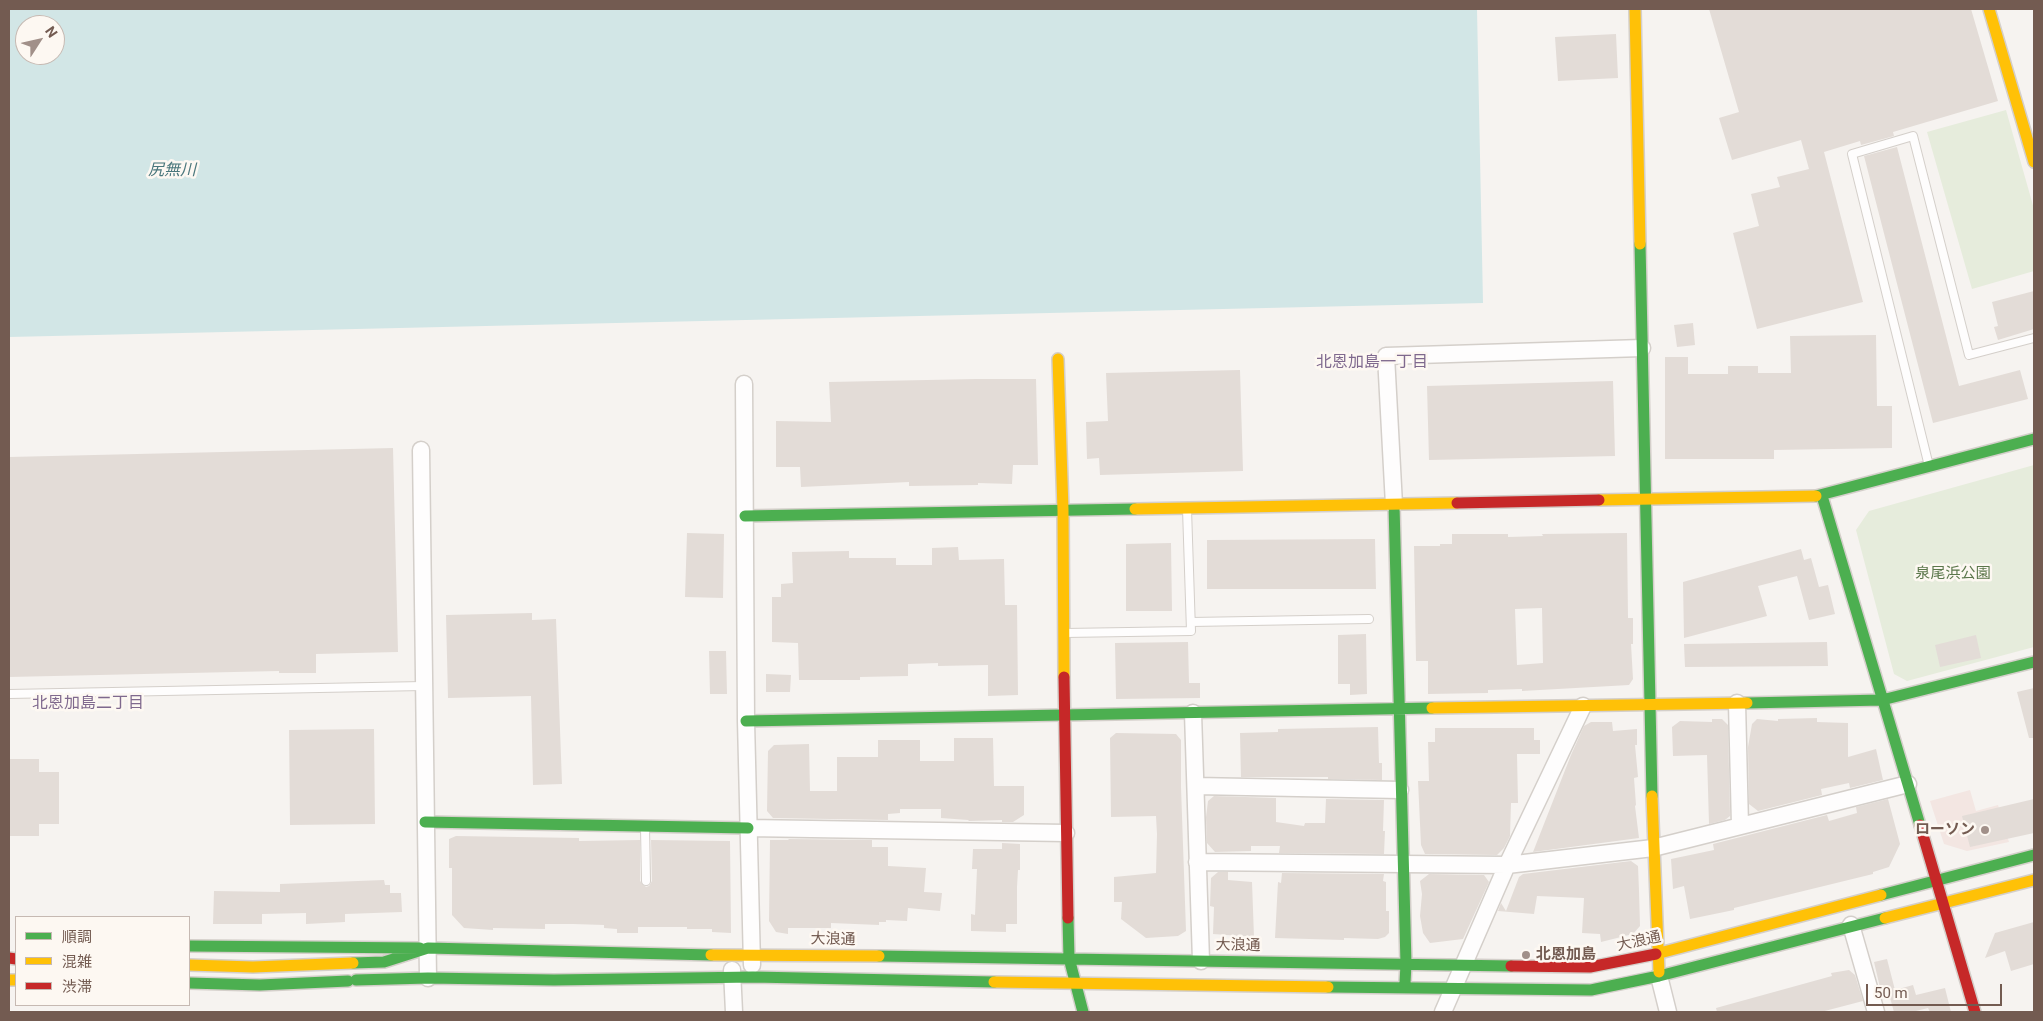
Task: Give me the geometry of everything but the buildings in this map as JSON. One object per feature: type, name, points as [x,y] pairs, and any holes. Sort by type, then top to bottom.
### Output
[{"type":"street","points":[[1635,9],[1648,704],[1657,954],[1659,976],[1668,1012]]},
{"type":"street","points":[[1989,9],[2034,162]]},
{"type":"street","points":[[1405,989],[1406,964],[1394,505],[1386,356],[1642,348]]},
{"type":"street","points":[[1058,359],[1063,510],[1063,633],[1069,958],[1083,1012]]},
{"type":"street","points":[[744,384],[746,721],[753,977]]},
{"type":"street","points":[[746,516],[1822,496],[2034,439]]},
{"type":"street","points":[[421,450],[428,978]]},
{"type":"street","points":[[1822,496],[1975,1012]]},
{"type":"street","points":[[746,721],[1882,700],[2034,662]]},
{"type":"street","points":[[1737,703],[1740,826]]},
{"type":"street","points":[[1442,1012],[1464,966],[1507,865],[1583,706]]},
{"type":"street","points":[[1193,714],[1201,961]]},
{"type":"street","points":[[1197,862],[1507,865],[1653,848],[1908,784]]},
{"type":"street","points":[[1196,786],[1400,790]]},
{"type":"street","points":[[425,822],[1066,833]]},
{"type":"street","name":"大浪通","points":[[190,946],[379,946],[731,955],[1069,958],[1590,967],[1657,954],[1936,879],[2034,855]]},
{"type":"street","points":[[190,984],[260,985],[428,978],[554,980],[753,977],[1076,984],[1591,990],[1659,976],[2034,880]]},
{"type":"street","points":[[1852,926],[1876,1012]]},
{"type":"street","points":[[190,965],[253,967],[389,962],[428,948]]},
{"type":"street","points":[[731,955],[734,1012]]},
{"type":"street","points":[[301,965],[348,981]]},
{"type":"lane","points":[[1929,466],[1852,154],[1912,136],[1969,355],[2034,338]]},
{"type":"lane","points":[[1063,633],[1192,631],[1187,508]]},
{"type":"lane","points":[[1191,622],[1369,619]]},
{"type":"lane","points":[[9,694],[423,686]]},
{"type":"lane","points":[[645,826],[646,881]]},
{"type":"shaded area","points":[[1970,790],[1976,811],[1998,805],[2009,842],[1967,851],[1944,844],[1930,801]]},
{"type":"green space","points":[[2006,110],[2034,209],[2034,271],[1972,289],[1927,132]]},
{"type":"green space","name":"泉尾浜公園","points":[[2034,465],[2034,647],[1907,681],[1894,674],[1856,530],[1869,511]]},
{"type":"water","name":"尻無川","points":[[9,9],[1477,9],[1483,303],[9,337]]},
{"type":"traffic: fast","points":[[1640,244],[1652,796]]},
{"type":"traffic: fast","points":[[1816,496],[2034,439]]},
{"type":"traffic: fast","points":[[1822,496],[1920,825]]},
{"type":"traffic: fast","points":[[1394,505],[1405,983]]},
{"type":"traffic: fast","points":[[745,516],[1135,509]]},
{"type":"traffic: fast","points":[[1747,703],[1882,700],[2034,662]]},
{"type":"traffic: fast","points":[[746,721],[1432,708]]},
{"type":"traffic: fast","points":[[425,822],[748,828]]},
{"type":"traffic: fast","points":[[1881,895],[2034,855]]},
{"type":"traffic: fast","points":[[1068,918],[1069,958],[1083,1012]]},
{"type":"traffic: fast","points":[[1328,987],[1591,990],[1659,976],[1885,918]]},
{"type":"traffic: fast","points":[[190,946],[420,948]]},
{"type":"traffic: fast","points":[[353,963],[384,962],[428,948],[711,955]]},
{"type":"traffic: fast","points":[[879,956],[1511,966]]},
{"type":"traffic: fast","points":[[356,980],[753,977],[994,982]]},
{"type":"traffic: fast","points":[[190,983],[260,985],[348,981]]},
{"type":"traffic: slow","points":[[1635,9],[1640,244]]},
{"type":"traffic: slow","points":[[1989,9],[2034,162]]},
{"type":"traffic: slow","points":[[1058,359],[1063,510],[1064,677]]},
{"type":"traffic: slow","points":[[1599,500],[1816,496]]},
{"type":"traffic: slow","points":[[1135,509],[1457,503]]},
{"type":"traffic: slow","points":[[1432,708],[1747,703]]},
{"type":"traffic: slow","points":[[1652,796],[1659,972]]},
{"type":"traffic: slow","points":[[1885,918],[2034,880]]},
{"type":"traffic: slow","points":[[1656,954],[1881,895]]},
{"type":"traffic: slow","points":[[711,955],[879,956]]},
{"type":"traffic: slow","points":[[190,965],[253,967],[353,963]]},
{"type":"traffic: slow","points":[[9,980],[15,980]]},
{"type":"traffic: slow","points":[[994,982],[1328,987]]},
{"type":"traffic: jam","points":[[1457,503],[1599,500]]},
{"type":"traffic: jam","points":[[1064,677],[1068,918]]},
{"type":"traffic: jam","points":[[1920,825],[1975,1012]]},
{"type":"traffic: jam","points":[[1511,966],[1590,967],[1656,954]]},
{"type":"traffic: jam","points":[[9,958],[15,959]]},
{"type":"place","name":"ローソン","points":[[1985,830]]},
{"type":"place","name":"北恩加島","points":[[1526,955]]},
{"type":"district","name":"北恩加島一丁目","points":[[1372,363]]},
{"type":"district","name":"北恩加島二丁目","points":[[88,704]]}]
